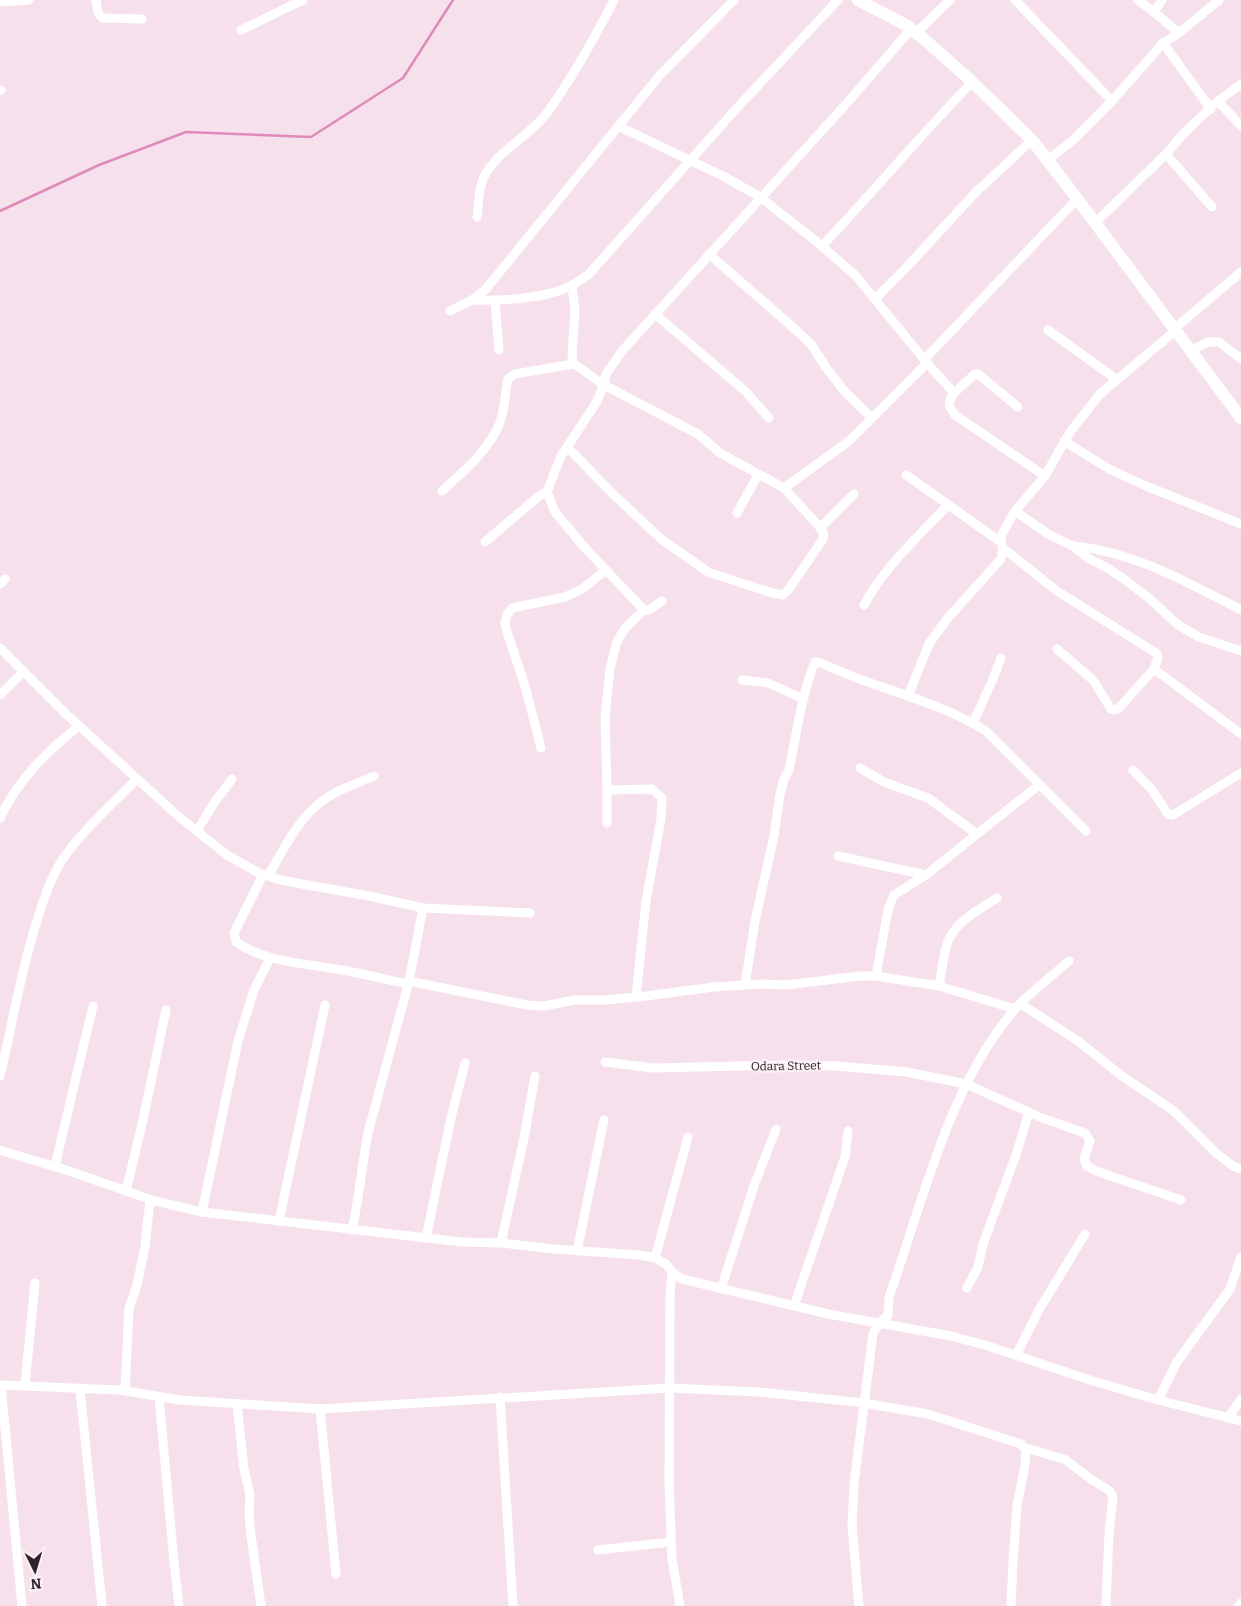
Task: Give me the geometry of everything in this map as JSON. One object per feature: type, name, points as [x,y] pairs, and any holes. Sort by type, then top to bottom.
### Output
[{"type":"street","points":[[0,2],[29,0]]},
{"type":"street","points":[[96,0],[98,13],[103,18],[142,19]]},
{"type":"street","points":[[241,30],[303,0]]},
{"type":"street","points":[[477,217],[483,179],[488,171],[498,159],[537,125],[546,114],[592,43],[614,0]]},
{"type":"street","points":[[450,311],[472,300],[486,289],[660,75],[734,0]]},
{"type":"street","points":[[472,300],[495,300],[547,294],[572,286],[589,274],[838,0]]},
{"type":"street","points":[[858,0],[879,10],[913,31],[972,82],[1032,140],[1241,418]]},
{"type":"street","points":[[485,542],[539,496],[547,492],[561,456],[596,403],[604,385],[606,374],[622,352],[760,197],[913,31],[950,0]]},
{"type":"street","points":[[1015,0],[1112,101]]},
{"type":"street","points":[[1138,0],[1179,33]]},
{"type":"street","points":[[1154,12],[1162,0]]},
{"type":"street","points":[[1048,160],[1072,141],[1112,101],[1163,43],[1179,33],[1219,0]]},
{"type":"street","points":[[1163,43],[1211,109]]},
{"type":"street","points":[[822,246],[872,193],[922,133],[972,82]]},
{"type":"street","points":[[1095,223],[1166,154],[1185,132],[1218,101],[1241,84]]},
{"type":"street","points":[[1218,101],[1241,126]]},
{"type":"street","points":[[618,126],[723,176],[760,197],[822,246],[856,276],[926,362],[954,393]]},
{"type":"street","points":[[875,299],[976,192],[1032,140]]},
{"type":"street","points":[[1166,154],[1212,207]]},
{"type":"street","points":[[784,488],[849,441],[926,362],[1077,199]]},
{"type":"street","points":[[709,254],[811,344],[827,370],[846,394],[871,417]]},
{"type":"street","points":[[908,696],[929,644],[947,619],[1001,559],[1002,534],[1015,511],[1045,476],[1064,441],[1100,394],[1241,272]]},
{"type":"street","points":[[572,286],[575,311],[573,364]]},
{"type":"street","points":[[495,300],[499,350]]},
{"type":"street","points":[[655,314],[745,391],[769,418]]},
{"type":"street","points":[[1048,330],[1116,379]]},
{"type":"street","points":[[1190,352],[1208,342],[1219,342],[1241,359]]},
{"type":"street","points":[[442,491],[466,470],[492,438],[501,421],[508,379],[515,374],[573,364],[604,385],[698,434],[720,453],[784,488],[820,528],[824,534],[823,539],[789,590],[783,595],[708,572],[661,539],[568,448]]},
{"type":"street","points":[[1018,407],[978,374],[975,374],[954,393],[949,401],[949,406],[955,415],[1045,476]]},
{"type":"street","points":[[1064,441],[1109,469],[1241,524]]},
{"type":"street","points":[[737,513],[758,475]]},
{"type":"street","points":[[906,475],[1002,545],[1057,591],[1156,653],[1158,657],[1154,669],[1118,709],[1114,710],[1110,709],[1093,680],[1057,649]]},
{"type":"street","points":[[547,492],[555,512],[644,610]]},
{"type":"street","points":[[820,528],[854,494]]},
{"type":"street","points":[[864,605],[870,593],[886,572],[948,505]]},
{"type":"street","points":[[1015,511],[1048,534],[1073,546],[1088,558],[1128,582],[1178,625],[1199,637],[1241,651]]},
{"type":"street","points":[[1073,546],[1094,548],[1137,560],[1184,580],[1241,610]]},
{"type":"street","points":[[541,748],[525,686],[504,622],[512,608],[565,597],[582,589],[606,570]]},
{"type":"street","points":[[607,823],[605,718],[610,669],[617,642],[625,628],[644,610],[649,610],[662,601]]},
{"type":"street","points":[[0,648],[79,726],[197,831],[227,855],[265,876],[423,908],[530,914]]},
{"type":"street","points":[[973,723],[1001,658]]},
{"type":"street","points":[[745,986],[755,921],[774,836],[780,794],[784,779],[789,770],[804,699],[811,670],[815,662],[908,696],[973,723],[986,731],[1086,831]]},
{"type":"street","points":[[1154,669],[1241,734]]},
{"type":"street","points":[[0,695],[23,672]]},
{"type":"street","points":[[742,680],[768,683],[804,699]]},
{"type":"street","points":[[0,818],[9,800],[34,766],[57,743],[79,726]]},
{"type":"street","points":[[860,768],[884,782],[928,798],[977,834]]},
{"type":"street","points":[[1133,770],[1152,790],[1168,814],[1173,815],[1241,774]]},
{"type":"street","points":[[374,776],[328,797],[307,814],[265,876],[234,933],[236,942],[248,950],[270,958],[527,1005],[544,1006],[575,1000],[605,1000],[714,987],[786,985],[860,976],[876,976],[939,986],[1018,1006],[1078,1041],[1122,1076],[1174,1111],[1216,1153],[1233,1166],[1241,1169]]},
{"type":"street","points":[[0,1076],[26,955],[49,884],[62,860],[80,837],[138,779]]},
{"type":"street","points":[[197,831],[214,803],[232,779]]},
{"type":"street","points":[[876,976],[888,910],[894,895],[926,875],[1039,785]]},
{"type":"street","points":[[607,790],[652,789],[662,798],[661,819],[646,901],[636,997]]},
{"type":"street","points":[[838,856],[926,875]]},
{"type":"street","points":[[939,986],[948,940],[953,931],[967,917],[997,898]]},
{"type":"street","points":[[352,1230],[359,1201],[363,1158],[368,1134],[408,982],[423,908]]},
{"type":"street","points":[[202,1212],[238,1041],[254,990],[270,958]]},
{"type":"street","points":[[859,1606],[852,1526],[854,1484],[873,1333],[888,1315],[889,1297],[932,1168],[961,1093],[988,1046],[1018,1006],[1069,961]]},
{"type":"street","points":[[279,1221],[326,1005]]},
{"type":"street","points":[[55,1166],[92,1006]]},
{"type":"street","points":[[126,1191],[147,1103],[166,1010]]},
{"type":"street","name":"Odara Street","points":[[605,1062],[653,1068],[836,1066],[906,1072],[966,1084],[1085,1134],[1090,1142],[1084,1158],[1086,1166],[1181,1200]]},
{"type":"street","points":[[426,1238],[451,1118],[465,1063]]},
{"type":"street","points":[[501,1243],[524,1138],[535,1076]]},
{"type":"street","points":[[967,1288],[978,1267],[983,1244],[1017,1152],[1029,1112]]},
{"type":"street","points":[[577,1251],[604,1120]]},
{"type":"street","points":[[721,1289],[751,1195],[776,1129]]},
{"type":"street","points":[[794,1306],[845,1157],[848,1131]]},
{"type":"street","points":[[655,1258],[688,1137]]},
{"type":"street","points":[[0,1150],[55,1166],[150,1200],[202,1212],[462,1242],[501,1243],[655,1258],[666,1264],[672,1272],[682,1279],[794,1306],[951,1336],[1016,1355],[1093,1381],[1241,1421]]},
{"type":"street","points":[[125,1391],[129,1308],[137,1285],[145,1247],[150,1200]]},
{"type":"street","points":[[1016,1355],[1038,1310],[1085,1234]]},
{"type":"street","points":[[1158,1400],[1177,1362],[1230,1289],[1241,1257]]},
{"type":"street","points":[[672,1272],[670,1295],[671,1542],[680,1606]]},
{"type":"street","points":[[25,1385],[35,1283]]},
{"type":"street","points":[[22,1606],[0,1385],[125,1391],[180,1400],[320,1409],[670,1388],[759,1392],[864,1403],[928,1414],[1021,1444],[1026,1451],[1017,1506],[1012,1606]]},
{"type":"street","points":[[80,1389],[102,1606]]},
{"type":"street","points":[[159,1397],[179,1606]]},
{"type":"street","points":[[500,1397],[513,1606]]},
{"type":"street","points":[[1228,1418],[1241,1399]]},
{"type":"street","points":[[237,1404],[244,1469],[250,1495],[249,1515],[261,1606]]},
{"type":"street","points":[[320,1409],[336,1574]]},
{"type":"street","points":[[1023,1447],[1066,1460],[1110,1491],[1113,1498],[1106,1606]]},
{"type":"street","points":[[598,1550],[671,1542]]},
{"type":"waterway","points":[[0,211],[99,165],[186,132],[311,137],[403,78],[453,0]]}]
